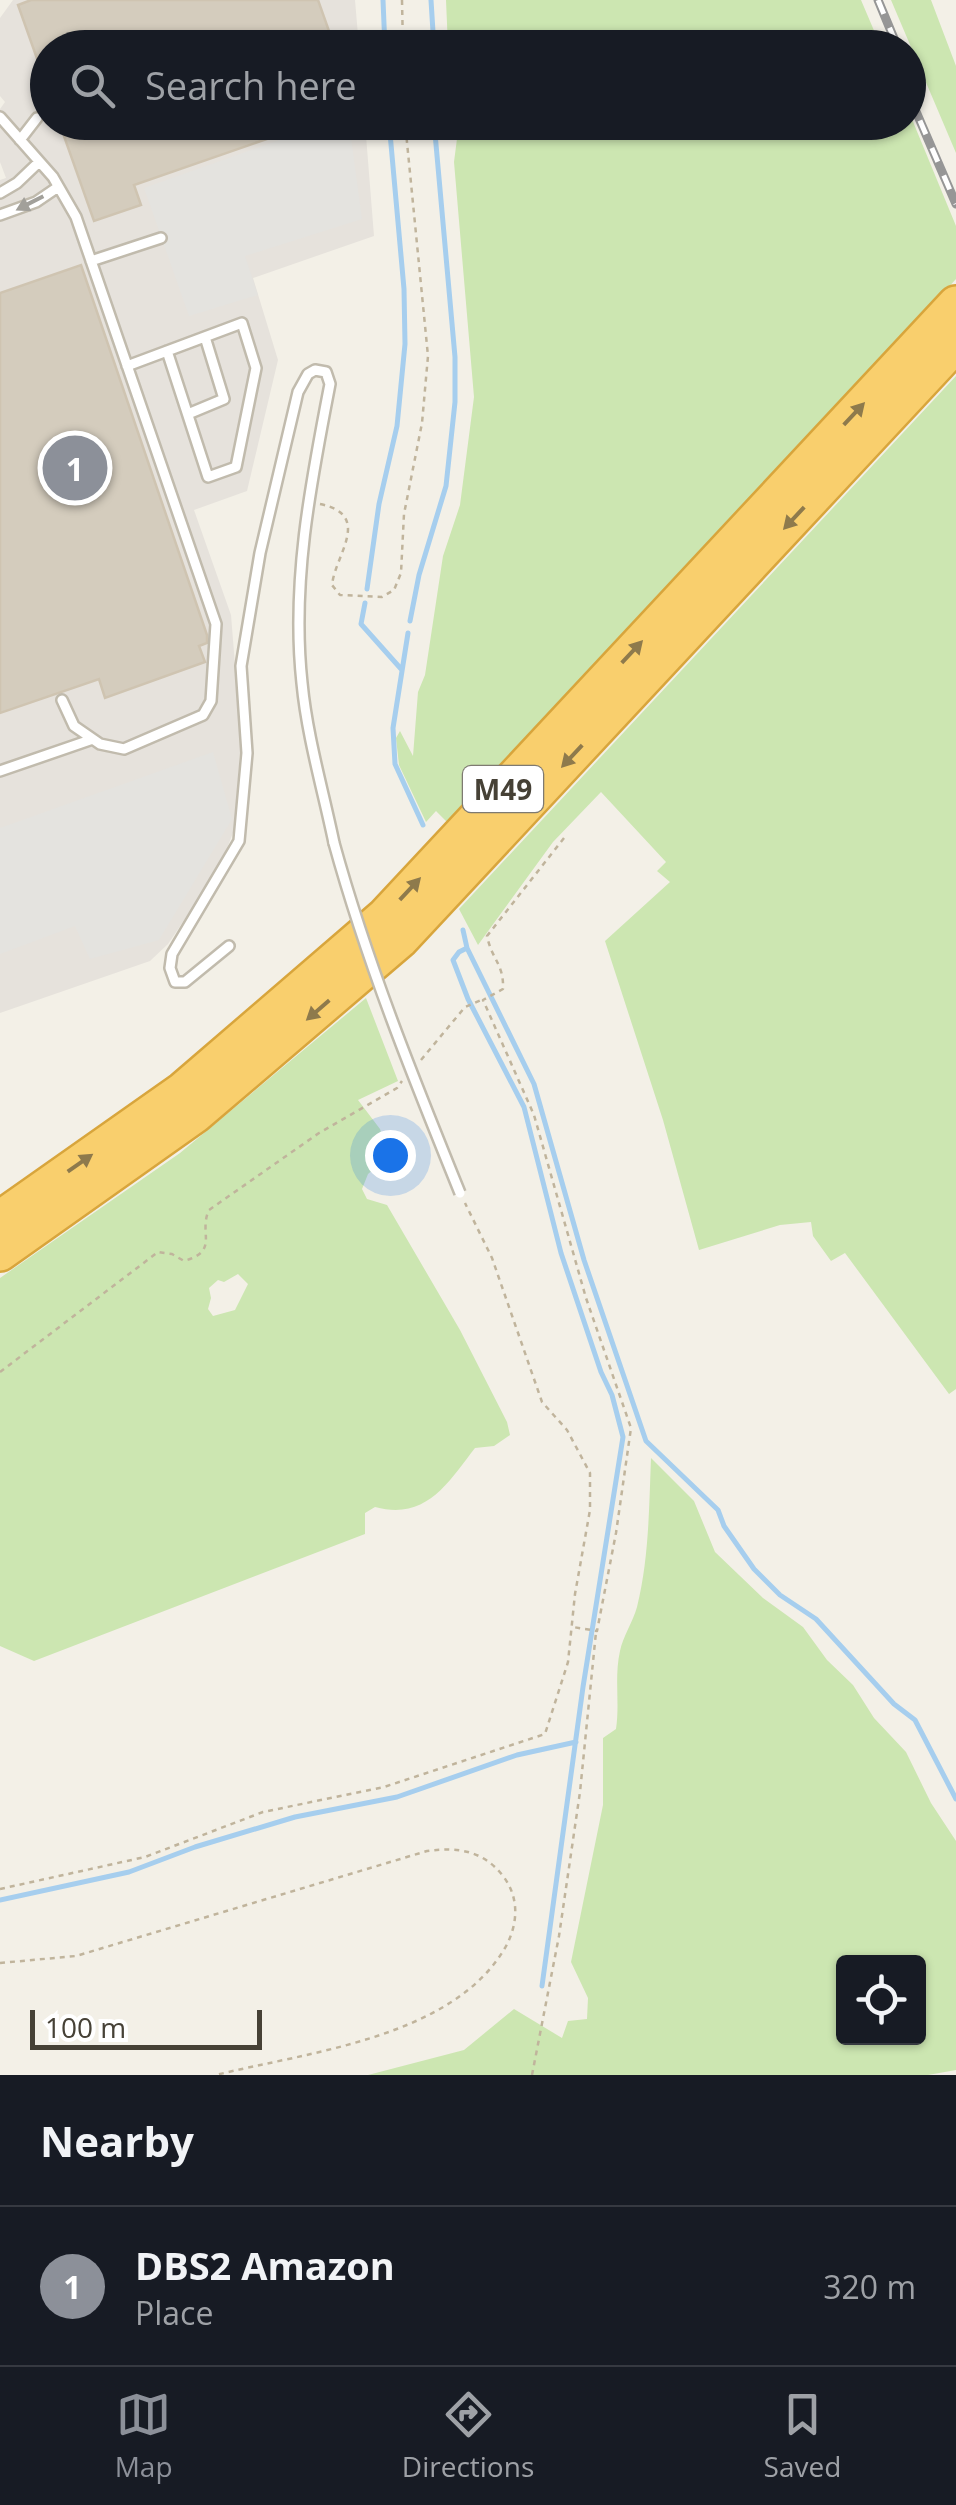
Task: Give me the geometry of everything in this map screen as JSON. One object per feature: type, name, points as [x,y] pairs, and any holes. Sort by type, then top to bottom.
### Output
[{"type":"highway","name":"M49","points":[[0,1219],[183,1090],[385,916],[956,304]]},
{"type":"highway","name":"M49","points":[[0,1253],[195,1116],[400,940],[956,344]]},
{"type":"lane","points":[[0,117],[39,162],[76,217],[216,624],[211,701],[203,716],[124,749],[93,739],[74,726],[62,700]]},
{"type":"lane","points":[[20,140],[30,128]]},
{"type":"lane","points":[[0,193],[39,162]]},
{"type":"lane","points":[[0,215],[36,202],[58,187]]},
{"type":"lane","points":[[91,261],[161,238]]},
{"type":"lane","points":[[127,366],[167,351],[205,337],[242,323],[256,368],[236,468],[208,478],[167,351]]},
{"type":"lane","points":[[188,414],[224,399],[205,337]]},
{"type":"lane","points":[[229,946],[185,982],[175,982],[170,968],[172,954],[239,841],[247,754],[241,666],[260,553],[298,392],[308,374],[316,370],[326,372],[330,384],[308,501],[298,600],[302,684],[334,843],[353,914],[391,1023],[460,1193]]},
{"type":"lane","points":[[0,771],[93,739]]},
{"type":"path","points":[[402,0],[403,30]]},
{"type":"path","points":[[308,501],[330,506],[345,518],[350,530],[334,570],[332,586],[340,595],[382,597],[394,590],[401,573],[404,514],[422,423],[428,356],[408,140]]},
{"type":"path","points":[[420,1060],[466,1006],[503,989],[504,972],[490,952],[487,936],[564,838]]},
{"type":"path","points":[[483,1000],[534,1115],[586,1298],[631,1428],[616,1534],[596,1631],[580,1792],[559,1936],[532,2075]]},
{"type":"path","points":[[0,1372],[158,1252],[184,1261],[196,1258],[208,1238],[204,1221],[209,1210],[318,1133],[397,1088],[408,1074]]},
{"type":"path","points":[[0,1889],[145,1857],[263,1812],[384,1787],[546,1734],[568,1662],[590,1510],[590,1474],[567,1430],[542,1402],[492,1258],[460,1193]]},
{"type":"path","points":[[572,1627],[596,1631]]},
{"type":"path","points":[[0,1963],[76,1956],[427,1851],[471,1851],[503,1875],[513,1894],[516,1913],[512,1936],[478,1982],[448,2004],[396,2030],[216,2075]]},
{"type":"shaded area","points":[[13,0],[355,0],[358,30],[30,30],[30,140],[366,140],[374,236],[253,278],[278,360],[247,491],[194,510],[231,615],[241,740],[234,830],[220,867],[168,944],[150,961],[0,1013],[0,180],[6,178],[0,162],[0,109],[5,102],[0,96],[0,18]]},
{"type":"shaded area","points":[[279,140],[351,140],[362,219],[245,256],[258,295],[189,316],[144,188]]},
{"type":"shaded area","points":[[213,752],[232,819],[159,940],[90,959],[75,926],[0,954],[0,828]]},
{"type":"green space","points":[[446,0],[861,0],[874,30],[447,30]]},
{"type":"green space","points":[[891,0],[931,0],[956,66],[956,153],[926,82],[926,30],[904,30]]},
{"type":"green space","points":[[457,140],[921,140],[956,226],[956,279],[451,826],[436,811],[426,822],[399,765],[396,738],[400,731],[413,756],[418,692],[425,675],[443,556],[460,505],[474,397],[454,162]]},
{"type":"green space","points":[[956,376],[956,1389],[949,1394],[845,1253],[831,1261],[813,1236],[811,1222],[780,1225],[699,1250],[663,1120],[605,941],[670,882],[657,871],[666,862],[601,792],[553,842],[478,945],[459,909]]},
{"type":"green space","points":[[366,998],[398,1081],[358,1100],[380,1129],[389,1156],[368,1174],[362,1189],[367,1199],[387,1205],[460,1330],[510,1435],[494,1446],[475,1448],[445,1486],[422,1504],[393,1510],[375,1507],[365,1513],[365,1534],[34,1661],[0,1646],[0,1278],[180,1153]],"holes":[[[238,1274],[248,1284],[235,1310],[213,1316],[208,1309],[209,1288],[218,1280],[224,1282]]]},
{"type":"green space","points":[[651,1458],[694,1501],[715,1552],[763,1598],[803,1627],[827,1660],[853,1685],[874,1718],[906,1752],[931,1803],[956,1841],[956,2070],[928,2075],[368,2075],[464,2050],[514,2009],[562,2038],[568,2021],[587,2019],[588,1998],[571,1962],[603,1805],[603,1738],[616,1729],[620,1651],[637,1607],[648,1533]]},
{"type":"building","points":[[31,0],[318,0],[329,30],[30,30],[30,39],[18,5]]},
{"type":"building","points":[[65,140],[264,140],[134,185],[141,205],[94,221]]},
{"type":"building","points":[[81,265],[207,635],[207,643],[199,646],[205,662],[105,698],[99,679],[0,713],[0,293]]},
{"type":"waterway","points":[[383,0],[384,30]]},
{"type":"waterway","points":[[431,0],[433,30]]},
{"type":"waterway","points":[[367,589],[379,504],[397,426],[405,344],[391,140]]},
{"type":"waterway","points":[[410,621],[419,575],[446,486],[455,402],[455,357],[436,140]]},
{"type":"waterway","points":[[365,603],[361,624],[402,670]]},
{"type":"waterway","points":[[408,633],[393,728],[395,764],[423,825]]},
{"type":"waterway","points":[[463,930],[467,948],[534,1084],[584,1260],[646,1441],[718,1510],[724,1526],[754,1569],[780,1595],[816,1619],[894,1704],[915,1720],[956,1799]]},
{"type":"waterway","points":[[467,948],[453,960],[468,999],[524,1107],[561,1253],[623,1437],[583,1687],[542,1986]]},
{"type":"waterway","points":[[0,1900],[129,1872],[295,1817],[397,1797],[517,1755],[576,1742]]},
{"type":"railway","points":[[878,0],[890,30]]},
{"type":"railway","points":[[926,135],[956,204]]},
{"type":"place","name":"DBS2 Amazon","points":[[75,468]]}]
